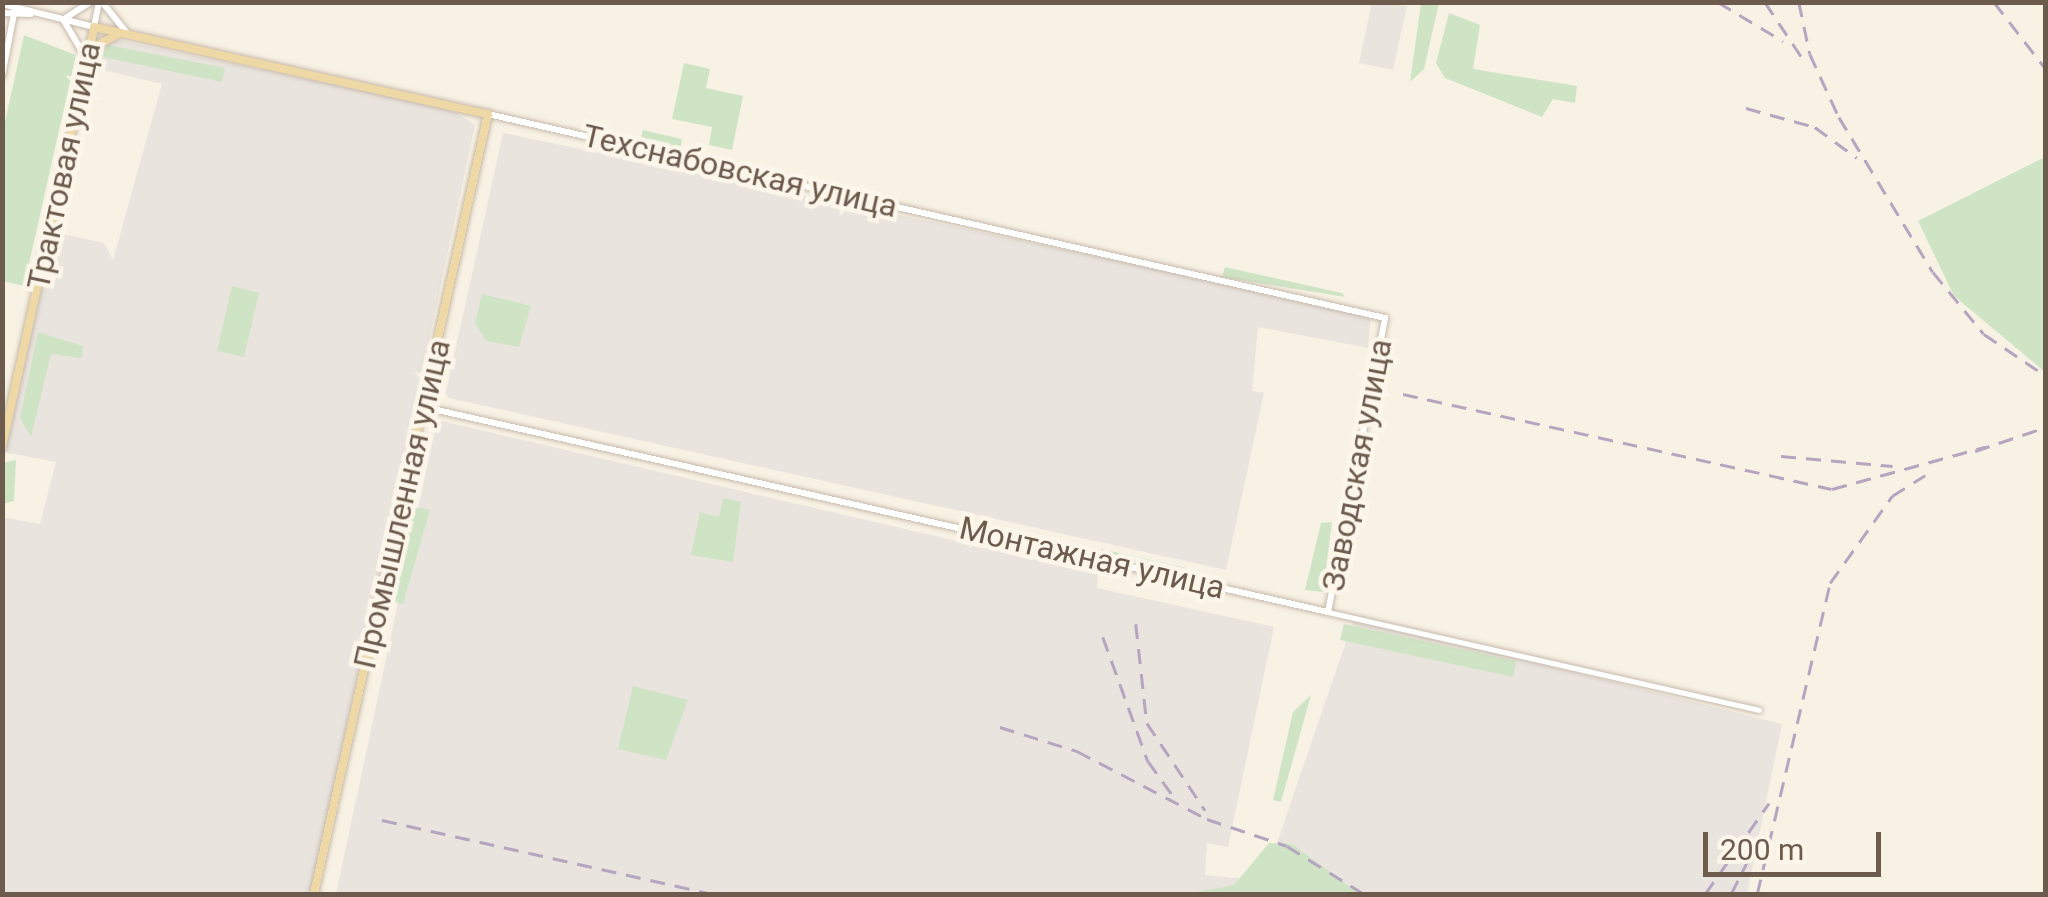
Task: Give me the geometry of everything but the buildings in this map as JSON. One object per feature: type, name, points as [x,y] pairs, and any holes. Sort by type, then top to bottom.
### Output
[{"type":"main road","name":"Техснабовская улица","points":[[94,27],[488,114]]},
{"type":"main road","name":"Трактовая улица","points":[[2,447],[94,27]]},
{"type":"main road","points":[[86,58],[101,38],[127,33]]},
{"type":"main road","name":"Промышленная улица","points":[[314,894],[488,114]]},
{"type":"street","points":[[63,20],[90,2]]},
{"type":"street","points":[[100,2],[127,33]]},
{"type":"street","name":"Трактовая улица","points":[[94,27],[100,2]]},
{"type":"street","points":[[2,4],[94,27]]},
{"type":"street","points":[[2,12],[15,8]]},
{"type":"street","points":[[2,76],[15,8]]},
{"type":"street","points":[[63,20],[86,58]]},
{"type":"street","name":"Техснабовская улица","points":[[488,114],[1385,318]]},
{"type":"street","name":"Заводская улица","points":[[1328,612],[1385,318]]},
{"type":"street","name":"Монтажная улица","points":[[424,407],[1759,710]]},
{"type":"shaded area","points":[[1372,2],[1407,6],[1393,70],[1359,63]]},
{"type":"shaded area","points":[[109,38],[451,109],[475,125],[311,894],[3,894],[2,517],[40,524],[56,462],[4,452],[54,232],[104,243],[113,260],[162,84],[90,67]]},
{"type":"shaded area","points":[[503,133],[1371,313],[1368,348],[1258,327],[1252,391],[1264,393],[1226,570],[445,397]]},
{"type":"shaded area","points":[[437,420],[1098,574],[1097,588],[1274,627],[1228,847],[1207,843],[1205,875],[1264,881],[1354,618],[1782,724],[1747,894],[336,894]]},
{"type":"green space","points":[[1421,3],[1439,3],[1424,69],[1410,82]]},
{"type":"green space","points":[[1449,13],[1480,25],[1473,69],[1577,86],[1575,103],[1553,99],[1542,117],[1445,78],[1436,63]]},
{"type":"green space","points":[[24,35],[76,55],[24,286],[2,281],[3,131]]},
{"type":"green space","points":[[108,45],[225,68],[222,82],[98,56]]},
{"type":"green space","points":[[684,63],[710,69],[706,88],[743,96],[732,150],[709,145],[712,127],[672,119]]},
{"type":"green space","points":[[643,130],[682,139],[679,155],[639,145]]},
{"type":"green space","points":[[2045,157],[2045,372],[1954,296],[1918,221]]},
{"type":"green space","points":[[1225,267],[1342,293],[1345,297],[1222,277]]},
{"type":"green space","points":[[232,286],[259,293],[244,357],[217,351]]},
{"type":"green space","points":[[482,294],[531,306],[519,347],[486,341],[475,323]]},
{"type":"green space","points":[[38,332],[83,346],[82,358],[51,354],[31,437],[20,418]]},
{"type":"green space","points":[[16,460],[14,501],[3,504],[3,463]]},
{"type":"green space","points":[[723,498],[741,502],[733,562],[691,555],[700,512],[719,517]]},
{"type":"green space","points":[[408,506],[430,510],[403,604],[388,601]]},
{"type":"green space","points":[[1332,522],[1323,592],[1305,590],[1321,523]]},
{"type":"green space","points":[[1079,544],[1187,568],[1173,572]]},
{"type":"green space","points":[[1344,624],[1516,661],[1513,677],[1340,640]]},
{"type":"green space","points":[[633,686],[688,700],[666,760],[618,749]]},
{"type":"green space","points":[[1311,695],[1281,802],[1273,800],[1293,712]]},
{"type":"green space","points":[[1269,843],[1292,844],[1360,894],[1185,894],[1234,885]]},
{"type":"railway","points":[[1718,2],[1783,41]]},
{"type":"railway","points":[[1765,2],[1805,62]]},
{"type":"railway","points":[[1799,2],[1810,54],[1839,117],[1933,272],[1984,334],[2046,376]]},
{"type":"railway","points":[[1994,2],[2046,69]]},
{"type":"railway","points":[[1746,108],[1815,127],[1857,158]]},
{"type":"railway","points":[[1403,394],[1832,489],[1985,447]]},
{"type":"railway","points":[[1975,451],[2046,427]]},
{"type":"railway","points":[[1781,456],[1893,466]]},
{"type":"railway","points":[[1757,894],[1830,583],[1892,496],[1925,475]]},
{"type":"railway","points":[[1136,624],[1147,723],[1205,810]]},
{"type":"railway","points":[[1103,637],[1148,761],[1174,797]]},
{"type":"railway","points":[[1000,727],[1077,751],[1207,819],[1287,846],[1364,894]]},
{"type":"railway","points":[[1705,894],[1769,803]]},
{"type":"railway","points":[[382,820],[713,894]]},
{"type":"railway","points":[[1731,894],[1751,854]]}]
